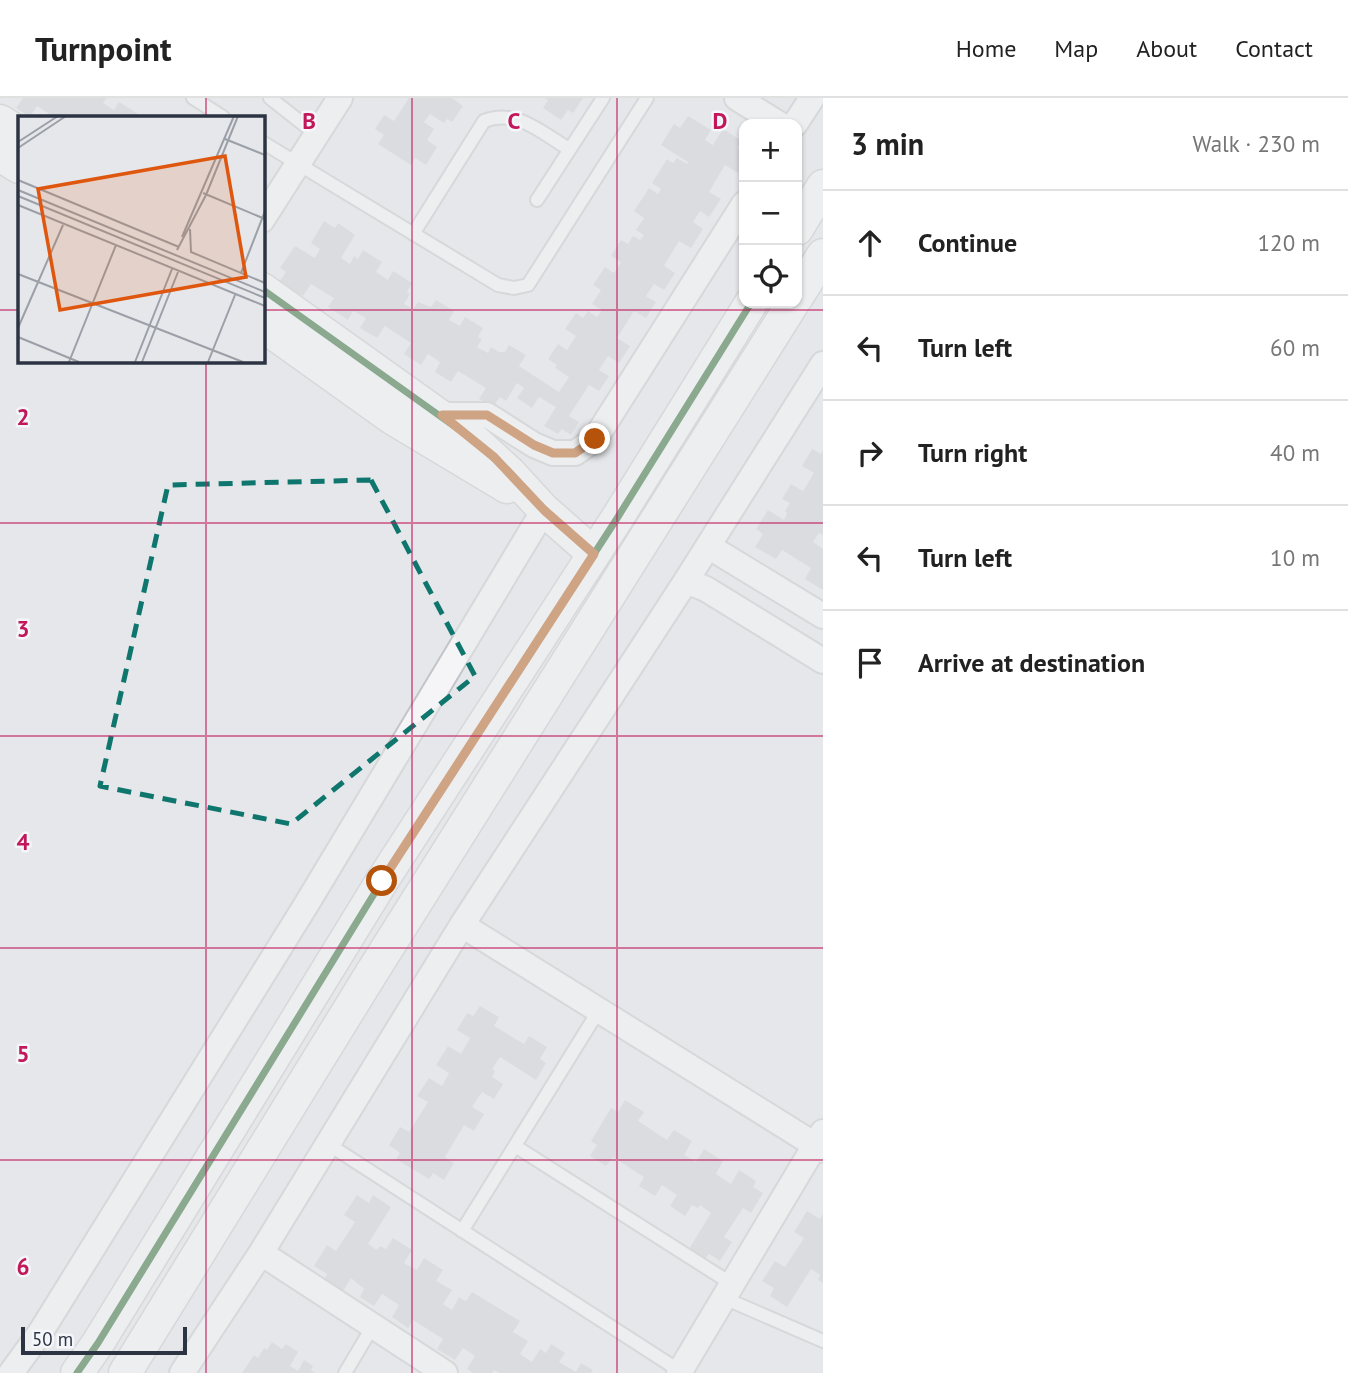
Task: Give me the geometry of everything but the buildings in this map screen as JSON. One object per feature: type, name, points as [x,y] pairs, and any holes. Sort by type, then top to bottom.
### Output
[{"type":"street","points":[[264,217],[341,98]]},
{"type":"street","points":[[737,98],[771,119]]},
{"type":"street","points":[[798,119],[811,98]]},
{"type":"street","points":[[0,121],[18,132]]},
{"type":"street","points":[[0,155],[18,166]]},
{"type":"street","points":[[802,221],[823,186]]},
{"type":"street","points":[[442,415],[487,415],[534,445],[553,453],[575,453],[595,439],[739,212]]},
{"type":"street","points":[[802,289],[823,255]]},
{"type":"street","points":[[264,290],[442,415],[494,457],[544,510],[594,554]]},
{"type":"street","points":[[77,1373],[382,881],[594,554],[748,308]]},
{"type":"street","points":[[125,1373],[371,974],[790,308]]},
{"type":"street","points":[[264,326],[393,418],[544,510]]},
{"type":"street","points":[[182,1373],[261,1253],[462,925],[823,365]]},
{"type":"street","points":[[11,1373],[40,1333],[306,905],[544,510]]},
{"type":"street","points":[[708,546],[823,616]]},
{"type":"street","points":[[686,581],[706,589],[823,661]]},
{"type":"street","points":[[462,925],[820,1142],[681,1372]]},
{"type":"street","points":[[261,1253],[445,1373]]},
{"type":"lane","points":[[192,98],[221,116]]},
{"type":"lane","points":[[270,98],[317,135]]},
{"type":"lane","points":[[537,200],[603,98]]},
{"type":"lane","points":[[264,143],[498,285],[514,288],[527,285],[647,98]]},
{"type":"lane","points":[[413,234],[484,121],[498,115],[520,119],[569,149]]},
{"type":"lane","points":[[462,1231],[599,1010]]},
{"type":"lane","points":[[328,1144],[681,1372]]},
{"type":"lane","points":[[515,1146],[728,1291],[823,1341]]},
{"type":"lane","points":[[345,1373],[373,1326]]},
{"type":"highlighted area","points":[[371,480],[475,676],[291,824],[100,786],[168,485]]},
{"type":"cycle path","points":[[264,290],[475,441],[510,473],[544,510],[594,554]]},
{"type":"cycle path","points":[[77,1373],[382,881],[616,520],[748,308]]},
{"type":"route","points":[[382,881],[594,554],[544,510],[494,457],[442,415],[487,415],[534,445],[553,453],[575,453],[595,439]]}]
